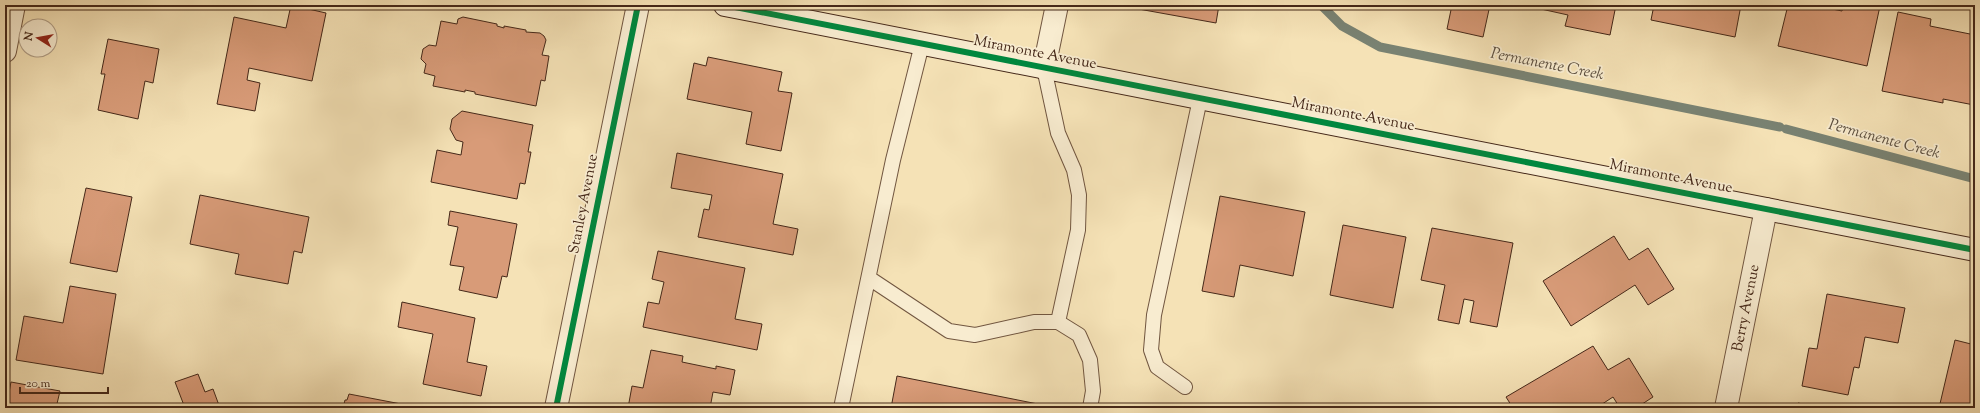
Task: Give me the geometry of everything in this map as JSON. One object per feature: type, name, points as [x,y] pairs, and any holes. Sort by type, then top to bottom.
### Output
[{"type":"street","points":[[5,52],[14,5]]},
{"type":"street","name":"Stanley Avenue","points":[[556,408],[638,5]]},
{"type":"street","name":"Miramonte Avenue","points":[[725,5],[1975,250]]},
{"type":"street","points":[[1044,68],[1056,5]]},
{"type":"street","name":"Berry Avenue","points":[[1726,408],[1766,209]]},
{"type":"lane","points":[[842,408],[893,160],[922,44]]},
{"type":"lane","points":[[1044,68],[1058,133],[1074,170],[1080,195],[1078,230],[1058,322]]},
{"type":"lane","points":[[1185,387],[1157,367],[1151,350],[1154,314],[1200,99]]},
{"type":"lane","points":[[869,278],[949,331],[975,335],[1034,322],[1058,322],[1079,335],[1090,360],[1093,391],[1090,408]]},
{"type":"building","points":[[291,5],[326,13],[312,81],[249,68],[247,80],[260,83],[255,111],[217,104],[234,17],[286,28]]},
{"type":"building","points":[[1133,5],[1219,5],[1216,23],[1133,8]]},
{"type":"building","points":[[1452,5],[1490,5],[1483,37],[1447,29]]},
{"type":"building","points":[[1523,5],[1616,5],[1610,35],[1565,26],[1568,15]]},
{"type":"building","points":[[1654,5],[1741,5],[1735,37],[1651,20]]},
{"type":"building","points":[[1788,5],[1813,5],[1842,11],[1843,5],[1880,6],[1867,66],[1778,46]]},
{"type":"building","points":[[1898,12],[1931,19],[1930,26],[1975,35],[1974,105],[1943,99],[1943,103],[1882,91]]},
{"type":"building","points":[[463,17],[497,24],[497,26],[504,28],[504,26],[526,30],[526,32],[540,33],[544,36],[546,40],[542,55],[549,56],[545,81],[541,80],[536,106],[475,94],[475,92],[465,90],[465,92],[433,86],[435,76],[424,73],[426,64],[421,59],[423,49],[429,45],[436,46],[441,21],[457,24],[458,19]]},
{"type":"building","points":[[108,39],[159,49],[153,83],[145,81],[138,119],[98,110],[105,74],[101,74]]},
{"type":"building","points":[[708,57],[782,72],[778,91],[792,93],[781,151],[746,144],[752,112],[687,99],[694,63],[706,66]]},
{"type":"building","points":[[462,111],[533,125],[528,152],[531,152],[525,184],[520,183],[517,199],[431,182],[437,150],[461,155],[463,142],[456,140],[450,129],[452,119]]},
{"type":"building","points":[[677,153],[783,174],[773,224],[798,229],[793,255],[698,237],[704,209],[709,210],[712,195],[671,188]]},
{"type":"building","points":[[86,188],[132,197],[117,272],[70,263]]},
{"type":"building","points":[[200,195],[309,217],[302,253],[294,251],[288,284],[235,274],[239,254],[190,244]]},
{"type":"building","points":[[1220,196],[1305,212],[1293,276],[1240,265],[1234,297],[1202,291]]},
{"type":"building","points":[[450,211],[517,224],[507,277],[502,276],[497,298],[459,290],[464,267],[450,265],[458,227],[448,225]]},
{"type":"building","points":[[1343,225],[1406,237],[1393,308],[1330,295]]},
{"type":"building","points":[[1432,228],[1513,243],[1497,327],[1470,322],[1474,301],[1464,299],[1459,324],[1438,320],[1445,285],[1421,280]]},
{"type":"building","points":[[1614,236],[1629,260],[1648,248],[1674,289],[1648,305],[1635,285],[1571,326],[1543,281]]},
{"type":"building","points":[[658,251],[745,268],[735,319],[762,324],[757,350],[643,327],[648,302],[659,304],[664,282],[652,279]]},
{"type":"building","points":[[70,286],[116,294],[103,374],[16,360],[24,316],[63,323]]},
{"type":"building","points":[[1827,294],[1905,308],[1898,343],[1865,337],[1859,368],[1854,367],[1848,395],[1802,386],[1809,348],[1817,349]]},
{"type":"building","points":[[402,302],[475,318],[467,362],[487,366],[481,396],[423,384],[433,334],[398,327]]},
{"type":"building","points":[[1955,340],[1975,345],[1975,408],[1939,408]]},
{"type":"building","points":[[1593,346],[1608,370],[1629,358],[1653,397],[1636,408],[1620,408],[1613,397],[1596,408],[1513,408],[1506,397]]},
{"type":"building","points":[[651,350],[683,356],[682,362],[716,369],[716,366],[735,370],[730,395],[713,392],[710,408],[628,408],[632,386],[643,388]]},
{"type":"building","points":[[198,374],[205,392],[213,389],[220,408],[185,408],[175,382]]},
{"type":"building","points":[[897,376],[1058,408],[891,408]]},
{"type":"building","points":[[11,382],[60,391],[56,408],[6,408]]},
{"type":"building","points":[[349,394],[422,408],[343,408],[345,400],[347,400]]},
{"type":"building","points":[[1798,403],[1822,408],[1797,408]]},
{"type":"waterway","name":"Permanente Creek","points":[[1321,5],[1342,26],[1380,47],[1780,127]]},
{"type":"waterway","name":"Permanente Creek","points":[[1786,129],[1975,179]]},
{"type":"cycle path","points":[[556,408],[638,5]]},
{"type":"cycle path","points":[[725,5],[1975,250]]}]
